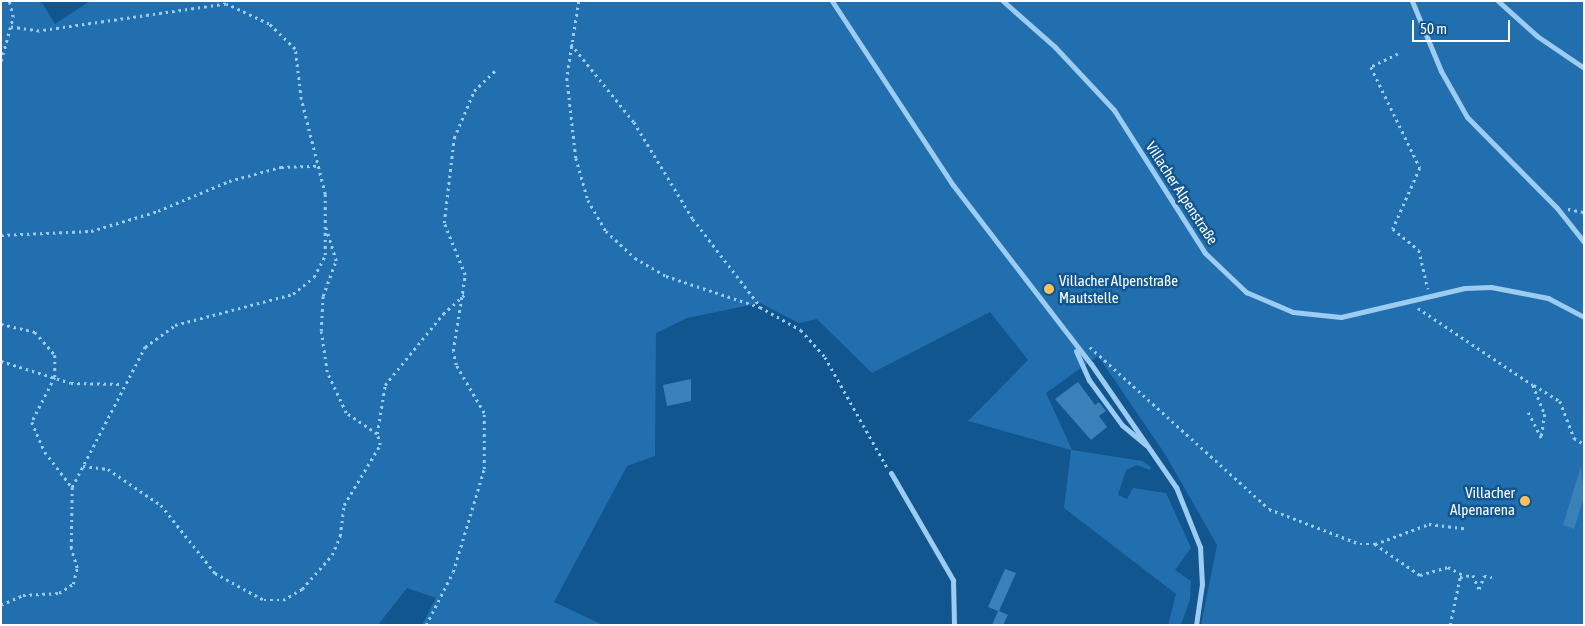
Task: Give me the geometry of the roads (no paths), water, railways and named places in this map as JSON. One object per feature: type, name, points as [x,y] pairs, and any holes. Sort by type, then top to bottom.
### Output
[{"type":"street","points":[[832,1],[948,178],[1176,487],[1196,532],[1202,565],[1196,625]]},
{"type":"street","name":"Villacher Alpenstraße","points":[[1003,1],[1055,46],[1114,110],[1205,253],[1246,292],[1293,312],[1318,317],[1365,314],[1430,295],[1464,288],[1519,290],[1548,298],[1584,317]]},
{"type":"street","points":[[1412,1],[1441,71],[1467,117],[1557,208],[1584,242]]},
{"type":"street","points":[[1498,1],[1537,36],[1584,68]]},
{"type":"street","points":[[1076,349],[1089,380],[1122,425],[1147,446]]},
{"type":"street","points":[[891,473],[953,580],[954,625]]},
{"type":"place","name":"Villacher Alpenstraße Mautstelle","points":[[1049,289]]},
{"type":"place","name":"Villacher Alpenarena","points":[[1525,501]]}]
